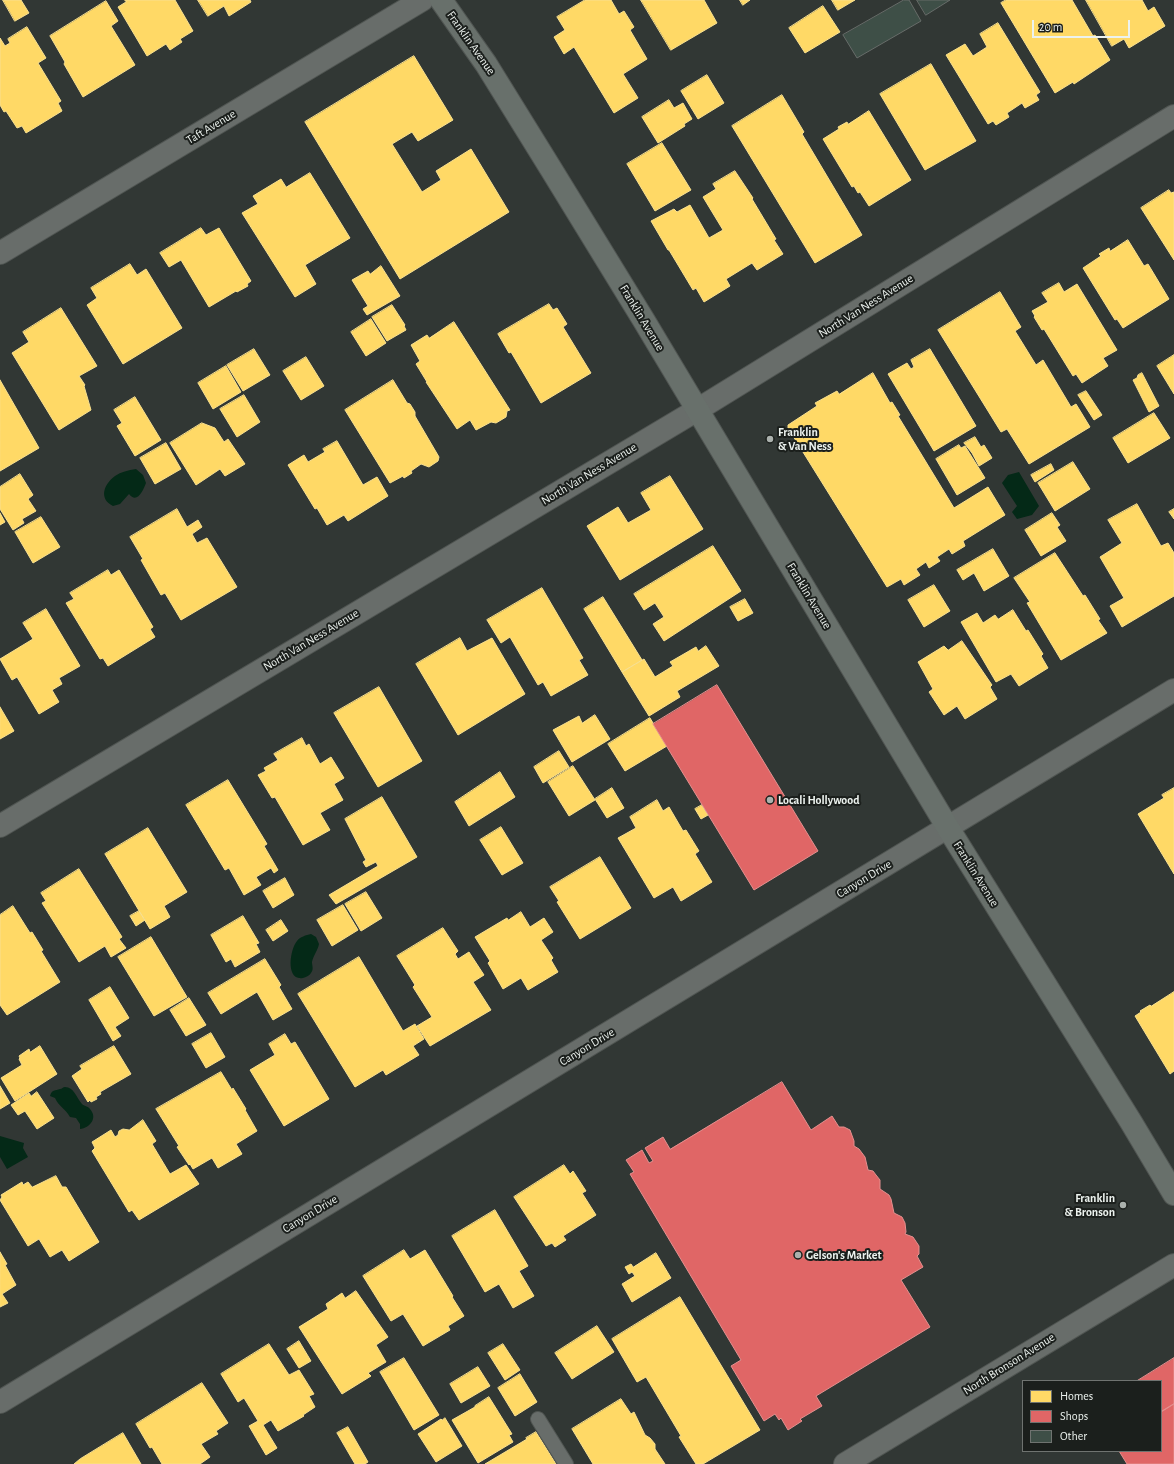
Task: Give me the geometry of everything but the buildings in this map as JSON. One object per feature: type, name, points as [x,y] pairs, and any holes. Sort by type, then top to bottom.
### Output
[{"type":"main road","name":"Franklin Avenue","points":[[441,0],[486,64],[543,156],[948,828],[1174,1194]]},
{"type":"street","name":"Taft Avenue","points":[[0,253],[422,0]]},
{"type":"street","name":"North Van Ness Avenue","points":[[0,826],[697,410],[1174,116]]},
{"type":"street","name":"Canyon Drive","points":[[0,1402],[1174,690]]},
{"type":"street","name":"North Bronson Avenue","points":[[845,1464],[1174,1265]]},
{"type":"lane","points":[[538,1420],[566,1464]]},
{"type":"shaded area","points":[[136,469],[143,475],[146,483],[143,490],[137,497],[132,497],[129,494],[120,504],[113,506],[104,496],[105,488],[115,476],[120,473]]},
{"type":"shaded area","points":[[1019,472],[1039,506],[1032,515],[1017,519],[1012,512],[1017,506],[1002,483],[1008,475]]},
{"type":"shaded area","points":[[311,934],[316,937],[319,944],[312,962],[313,968],[310,974],[306,977],[297,978],[293,975],[291,970],[292,951],[298,940],[303,936]]},
{"type":"shaded area","points":[[65,1087],[71,1089],[82,1104],[89,1108],[92,1112],[92,1122],[87,1127],[80,1129],[80,1124],[76,1118],[70,1117],[58,1104],[55,1098],[50,1096],[53,1091]]},
{"type":"shaded area","points":[[0,1136],[24,1143],[23,1148],[28,1157],[7,1169],[0,1157]]},
{"type":"place","name":"Franklin & Van Ness","points":[[770,439]]},
{"type":"place","name":"Locali Hollywood","points":[[770,800]]},
{"type":"place","name":"Franklin & Bronson","points":[[1123,1205]]},
{"type":"place","name":"Gelson's Market","points":[[798,1255]]}]
